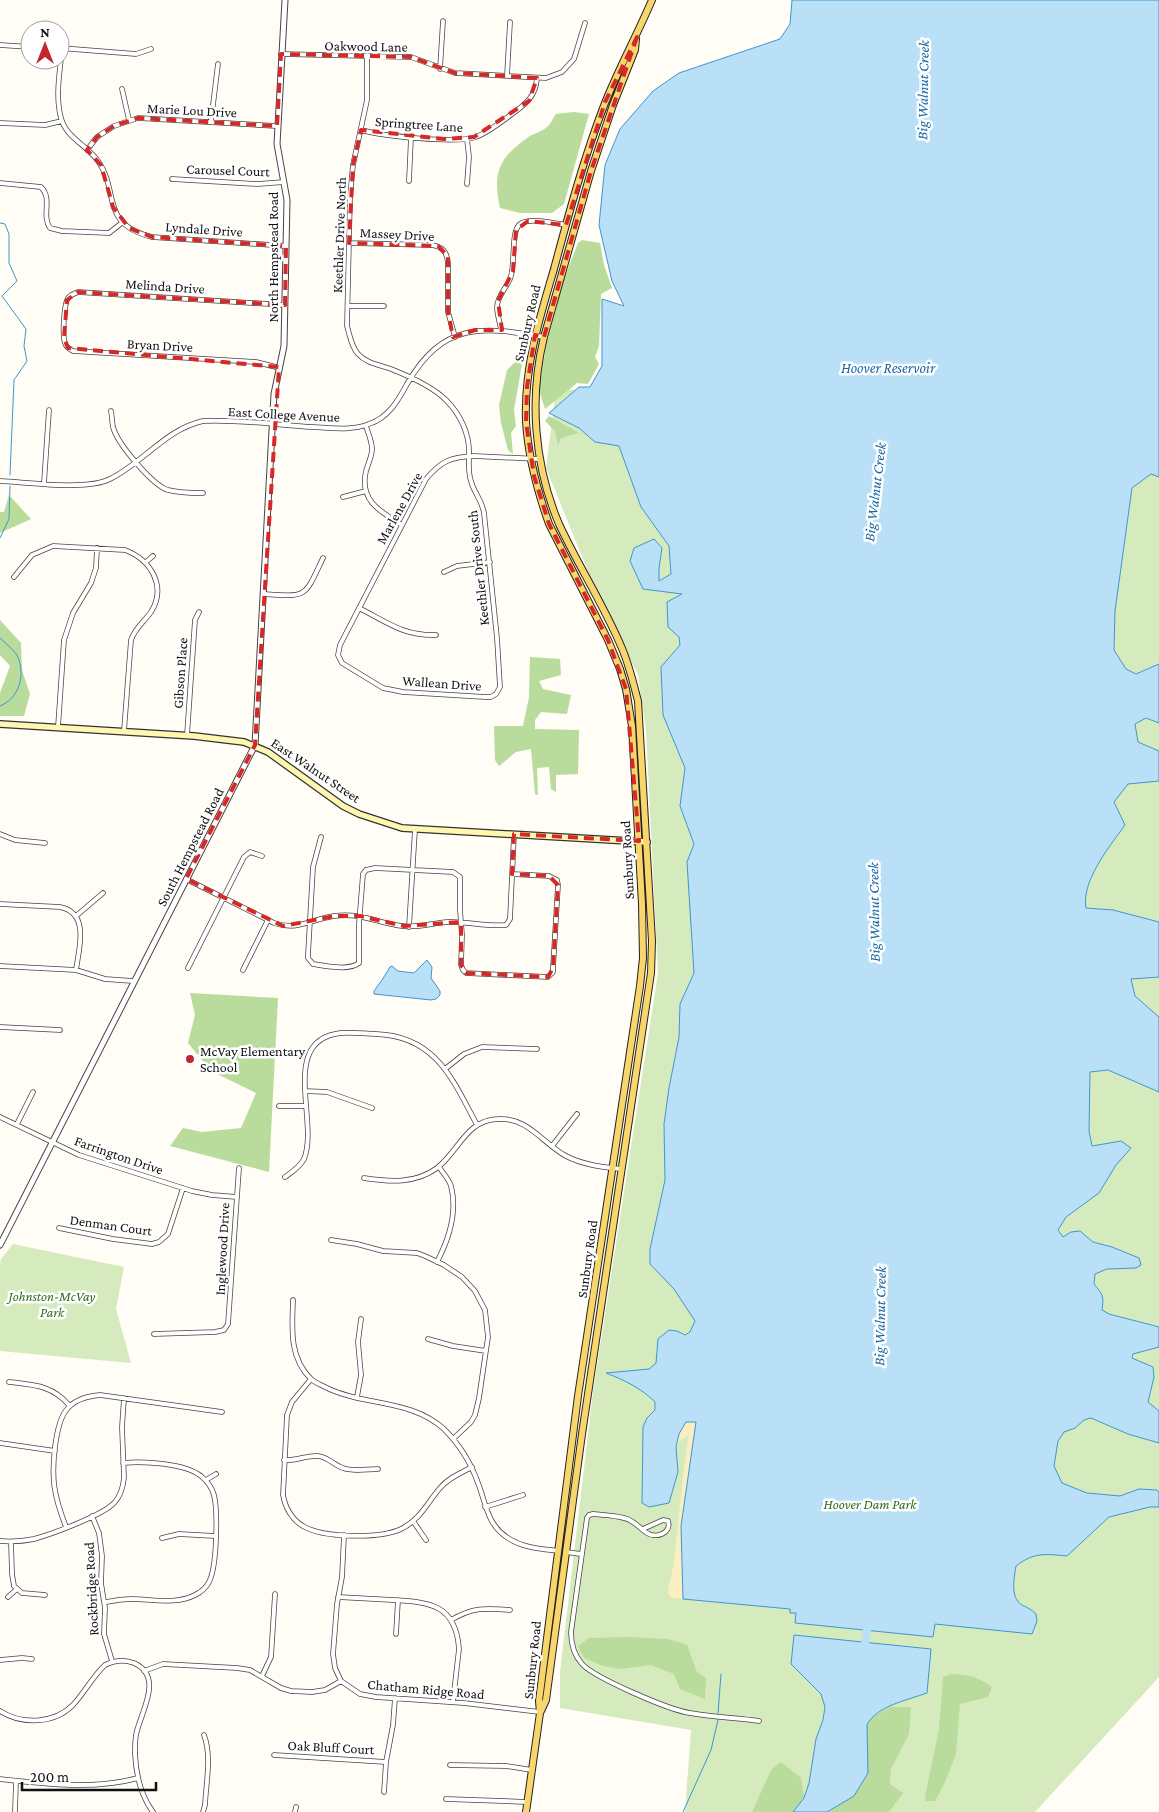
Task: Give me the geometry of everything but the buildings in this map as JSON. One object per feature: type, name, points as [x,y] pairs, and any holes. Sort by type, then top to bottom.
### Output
[{"type":"main road","name":"Sunbury Road","points":[[526,1812],[540,1712],[538,1701],[578,1396],[643,958],[639,841],[631,718],[626,689],[620,668],[608,640],[549,524],[534,476],[531,459],[526,422],[527,387],[535,335],[582,168],[605,102],[624,59],[637,37],[652,0]]},
{"type":"main road","name":"Sunbury Road","points":[[540,1712],[546,1700],[621,1169],[651,973],[652,924],[638,701],[632,675],[621,645],[560,525],[550,500],[539,459],[536,381],[544,337],[591,170],[613,105],[635,50],[637,37]]},
{"type":"main road","name":"East Walnut Street","points":[[0,724],[187,735],[224,739],[255,746],[268,752],[343,806],[388,824],[415,829],[647,842]]},
{"type":"main road","points":[[635,787],[640,801],[642,833],[647,842]]},
{"type":"main road","points":[[639,841],[642,847],[645,904],[652,924]]},
{"type":"main road","points":[[620,1115],[622,1139],[619,1163],[621,1169]]},
{"type":"main road","points":[[613,1168],[615,1172],[612,1194],[614,1218]]},
{"type":"main road","points":[[565,1501],[567,1517],[564,1547],[567,1552]]},
{"type":"main road","points":[[559,1551],[561,1554],[558,1578],[562,1592]]},
{"type":"street","name":"North Hempstead Road","points":[[273,424],[274,394],[284,346],[287,200],[278,152],[277,126],[285,0]]},
{"type":"street","points":[[440,69],[443,22]]},
{"type":"street","points":[[507,76],[510,22]]},
{"type":"street","points":[[538,78],[554,76],[568,66],[577,51],[584,23]]},
{"type":"street","points":[[0,45],[20,46]]},
{"type":"street","points":[[70,49],[136,54],[151,49]]},
{"type":"street","name":"Oakwood Lane","points":[[281,54],[411,57],[454,73],[538,78]]},
{"type":"street","name":"Keethler Drive North","points":[[367,57],[367,100],[350,188],[347,326],[353,347],[360,356],[370,363],[397,371],[411,378]]},
{"type":"street","points":[[212,121],[218,64]]},
{"type":"street","points":[[0,184],[41,187],[47,198],[46,218],[50,228],[62,231],[109,234],[124,222],[118,218],[113,206],[101,165],[96,158],[68,133],[62,121],[58,98],[60,70]]},
{"type":"street","name":"Springtree Lane","points":[[361,130],[412,137],[467,139],[484,134],[524,106],[533,96],[538,78]]},
{"type":"street","points":[[122,89],[129,120]]},
{"type":"street","name":"Marie Lou Drive","points":[[87,150],[97,137],[114,126],[129,120],[154,118],[277,126]]},
{"type":"street","points":[[0,123],[45,125],[62,121]]},
{"type":"street","points":[[409,181],[412,137]]},
{"type":"street","points":[[467,139],[469,157],[468,184]]},
{"type":"street","name":"Carousel Court","points":[[172,179],[258,184],[284,182]]},
{"type":"street","points":[[501,330],[497,308],[498,301],[513,271],[515,233],[518,227],[521,223],[528,221],[566,225]]},
{"type":"street","name":"Lyndale Drive","points":[[124,222],[129,228],[152,237],[286,246]]},
{"type":"street","name":"Massey Drive","points":[[349,242],[432,245],[444,250],[448,256],[448,312],[455,337]]},
{"type":"street","name":"Melinda Drive","points":[[64,320],[67,300],[70,295],[78,292],[285,305]]},
{"type":"street","points":[[348,306],[384,306]]},
{"type":"street","name":"Bryan Drive","points":[[64,320],[65,343],[73,351],[256,362],[280,368]]},
{"type":"street","name":"East College Avenue","points":[[0,480],[87,485],[99,483],[109,480],[178,430],[190,424],[209,421],[342,428],[366,426],[385,415],[398,400],[430,352],[455,337],[475,330],[501,330],[544,337]]},
{"type":"street","name":"Keethler Drive South","points":[[411,378],[437,392],[453,407],[465,428],[468,442],[470,481],[483,504],[490,562],[500,687],[496,694]]},
{"type":"street","points":[[44,483],[50,410]]},
{"type":"street","points":[[111,411],[113,428],[147,476],[169,490],[204,493]]},
{"type":"street","name":"South Hempstead Road","points":[[0,1245],[133,981],[255,746],[273,424]]},
{"type":"street","points":[[366,426],[372,448],[365,473],[366,491],[374,507],[402,525]]},
{"type":"street","name":"Marlene Drive","points":[[338,655],[340,645],[426,478],[439,464],[448,460],[469,456],[539,459]]},
{"type":"street","points":[[343,497],[366,491]]},
{"type":"street","points":[[14,577],[32,555],[46,548],[60,546],[125,550],[146,562],[156,583],[156,598],[149,614],[134,631],[131,640],[124,731]]},
{"type":"street","points":[[58,727],[64,640],[73,613],[91,583],[96,568],[97,548]]},
{"type":"street","points":[[146,562],[153,556]]},
{"type":"street","points":[[264,594],[292,596],[302,594],[309,586],[323,558]]},
{"type":"street","points":[[444,572],[457,566],[490,562]]},
{"type":"street","points":[[359,608],[409,633],[436,635]]},
{"type":"street","name":"Gibson Place","points":[[187,735],[195,620],[199,612]]},
{"type":"street","name":"Wallean Drive","points":[[338,655],[342,663],[368,680],[389,689],[402,692],[485,697],[496,694]]},
{"type":"street","points":[[409,926],[415,829]]},
{"type":"street","points":[[0,834],[15,840],[46,843]]},
{"type":"street","points":[[186,879],[283,926],[292,927],[335,916],[360,916],[393,924],[419,927],[448,922],[502,925],[507,924],[510,919],[514,834]]},
{"type":"street","points":[[322,837],[313,868],[308,955],[310,962],[317,965],[354,966],[359,963],[363,874],[370,868],[457,874],[460,877],[461,965],[466,973],[545,977],[550,975],[553,968],[557,880],[549,876],[512,874]]},
{"type":"street","points":[[188,968],[246,855],[253,852],[262,856]]},
{"type":"street","points":[[76,916],[103,892]]},
{"type":"street","points":[[0,904],[60,907],[66,908],[76,916],[81,930],[76,970]]},
{"type":"street","points":[[243,970],[268,920]]},
{"type":"street","points":[[0,966],[76,970],[105,979],[133,981]]},
{"type":"street","points":[[0,1027],[60,1030]]},
{"type":"street","points":[[285,1177],[296,1170],[303,1160],[308,1140],[306,1061],[311,1050],[320,1040],[338,1033],[394,1036],[409,1041],[425,1050],[445,1069],[477,1125]]},
{"type":"street","points":[[317,1035],[320,1040]]},
{"type":"street","points":[[445,1069],[464,1054],[482,1047],[537,1049]]},
{"type":"street","points":[[306,1091],[327,1092],[372,1108]]},
{"type":"street","points":[[16,1124],[33,1092]]},
{"type":"street","points":[[278,1106],[306,1106]]},
{"type":"street","points":[[552,1146],[577,1114]]},
{"type":"street","name":"Farrington Drive","points":[[0,1117],[79,1155],[182,1188],[212,1195],[237,1197]]},
{"type":"street","points":[[364,1178],[385,1182],[411,1180],[438,1167],[466,1134],[477,1125],[497,1119],[515,1121],[531,1128],[564,1155],[577,1161],[621,1169]]},
{"type":"street","points":[[437,1262],[450,1234],[453,1201],[451,1186],[438,1167]]},
{"type":"street","name":"Inglewood Drive","points":[[154,1334],[213,1333],[224,1330],[230,1317],[239,1168]]},
{"type":"street","name":"Denman Court","points":[[59,1228],[113,1240],[152,1244],[159,1242],[168,1234],[182,1188]]},
{"type":"street","points":[[331,1240],[384,1251],[417,1253],[437,1262],[469,1283],[480,1299],[488,1323],[488,1337],[475,1415],[471,1422],[453,1439]]},
{"type":"street","points":[[293,1300],[292,1339],[297,1359],[311,1379],[339,1394],[409,1408],[431,1418],[453,1439],[472,1467],[491,1522],[507,1538],[530,1547],[581,1554]]},
{"type":"street","points":[[357,1397],[361,1375],[358,1342],[361,1319]]},
{"type":"street","points":[[428,1339],[486,1352]]},
{"type":"street","points":[[311,1379],[292,1402],[287,1415],[283,1495],[285,1506],[293,1517],[311,1531],[344,1535],[382,1535],[400,1529],[413,1522],[425,1510],[441,1487],[453,1477],[472,1467]]},
{"type":"street","points":[[9,1382],[52,1390],[69,1405]]},
{"type":"street","points":[[66,1527],[55,1496],[53,1479],[59,1421],[69,1405],[87,1396],[100,1395],[222,1412]]},
{"type":"street","points":[[0,1541],[11,1542],[34,1539],[92,1516],[107,1509],[115,1502],[123,1486],[122,1426],[124,1398]]},
{"type":"street","points":[[0,1443],[55,1451]]},
{"type":"street","points":[[284,1460],[316,1456],[325,1458],[344,1469],[378,1469]]},
{"type":"street","points":[[105,1602],[129,1599],[181,1600],[203,1590],[211,1576],[214,1561],[215,1502],[214,1494],[206,1480],[195,1473],[180,1468],[144,1462],[123,1463]]},
{"type":"street","points":[[206,1480],[216,1474]]},
{"type":"street","points":[[485,1507],[523,1495]]},
{"type":"street","points":[[643,1529],[663,1520],[669,1524],[668,1531],[661,1534],[651,1534],[623,1517],[589,1515],[586,1522],[581,1554],[571,1635],[573,1650],[583,1666],[597,1675],[678,1711],[759,1721]]},
{"type":"street","name":"Rockbridge Road","points":[[92,1516],[99,1533],[102,1556],[101,1583],[105,1602],[104,1634],[112,1661]]},
{"type":"street","points":[[413,1522],[426,1540]]},
{"type":"street","points":[[162,1538],[179,1534],[215,1536]]},
{"type":"street","points":[[144,1671],[158,1665],[174,1664],[237,1668],[250,1670],[273,1684],[291,1691],[325,1690],[341,1681],[335,1668],[333,1654],[338,1597],[342,1577],[344,1535]]},
{"type":"street","points":[[11,1542],[12,1579],[17,1589],[22,1592],[45,1595]]},
{"type":"street","points":[[8,1597],[17,1589]]},
{"type":"street","points":[[262,1676],[271,1658],[275,1594]]},
{"type":"street","points":[[338,1597],[423,1602],[436,1607],[450,1620],[458,1640],[459,1649],[453,1702]]},
{"type":"street","points":[[396,1634],[398,1600]]},
{"type":"street","points":[[450,1620],[463,1612],[475,1608],[510,1610]]},
{"type":"street","points":[[0,1660],[32,1659]]},
{"type":"street","points":[[0,1711],[20,1720],[34,1721],[48,1718],[72,1706],[105,1664],[121,1660],[138,1665],[144,1671],[150,1684],[150,1694],[136,1735],[135,1754],[142,1792],[153,1812]]},
{"type":"street","name":"Chatham Ridge Road","points":[[341,1681],[360,1694],[540,1712]]},
{"type":"street","points":[[384,1792],[386,1762],[393,1725],[395,1698]]},
{"type":"street","points":[[203,1812],[205,1805],[207,1753],[207,1743],[204,1735]]},
{"type":"street","name":"Oak Bluff Court","points":[[274,1755],[386,1762]]},
{"type":"street","points":[[450,1765],[506,1766],[532,1770]]},
{"type":"street","points":[[0,1779],[94,1785],[112,1784],[138,1778]]},
{"type":"street","points":[[15,1812],[16,1781]]},
{"type":"street","points":[[446,1799],[527,1802]]},
{"type":"highlighted area","points":[[637,37],[591,171],[544,337],[535,335],[527,387],[526,422],[534,476],[549,524],[608,640],[626,689],[639,841],[514,834],[512,874],[549,876],[558,885],[553,968],[548,977],[466,973],[461,965],[461,922],[404,926],[360,916],[335,916],[283,926],[186,879],[255,745],[279,367],[68,348],[64,338],[67,300],[78,292],[285,305],[286,246],[152,237],[129,228],[113,207],[101,165],[87,150],[97,137],[114,126],[138,118],[277,126],[281,54],[411,57],[455,73],[537,78],[529,101],[474,137],[444,139],[361,130],[353,165],[349,243],[438,246],[448,256],[448,312],[453,337],[475,330],[502,330],[498,301],[513,271],[516,230],[528,221],[566,225],[605,102]]},
{"type":"green space","points":[[574,112],[589,114],[564,204],[552,213],[520,213],[500,208],[497,184],[498,174],[505,158],[530,136],[547,127],[556,114]]},
{"type":"green space","points":[[582,240],[600,243],[604,265],[612,288],[601,294],[599,346],[595,357],[599,364],[588,384],[577,383],[545,409],[539,390],[546,346],[564,279],[578,243]]},
{"type":"green space","points":[[518,359],[521,359],[522,364],[514,410],[516,426],[511,433],[513,454],[508,450],[501,423],[499,405],[507,370]]},
{"type":"green space","name":"Hoover Reservoir","points":[[556,389],[1159,418],[1159,1677],[1035,1812],[685,1812],[691,1730],[560,1708],[560,1672],[593,1392],[658,973],[646,730],[638,675],[592,581],[546,468]]},
{"type":"green space","points":[[549,416],[579,433],[561,438],[558,445],[555,431],[545,421]]},
{"type":"green space","points":[[9,495],[31,519],[0,533],[0,512],[4,512]]},
{"type":"green space","points":[[0,620],[21,643],[22,670],[30,694],[24,716],[0,716],[0,693],[10,666],[0,655]]},
{"type":"green space","points":[[530,657],[560,659],[561,675],[539,681],[543,689],[571,695],[567,714],[541,712],[535,720],[535,729],[579,730],[578,774],[556,775],[556,792],[551,789],[549,767],[537,768],[538,795],[535,794],[531,749],[516,752],[499,766],[495,760],[494,726],[523,726],[529,697]]},
{"type":"green space","points":[[190,993],[278,998],[269,1172],[170,1146],[183,1128],[202,1132],[241,1128],[256,1093],[211,1071],[188,1043],[195,1015]]},
{"type":"green space","name":"Johnston-McVay Park","points":[[13,1244],[124,1267],[116,1309],[131,1363],[0,1351],[0,1265],[1,1259]]},
{"type":"green space","points":[[629,1637],[668,1639],[687,1645],[697,1672],[706,1678],[705,1699],[680,1689],[674,1674],[651,1665],[620,1669],[603,1666],[584,1658],[578,1646],[589,1638]]},
{"type":"green space","points":[[951,1674],[973,1677],[992,1687],[988,1697],[960,1704],[956,1754],[935,1801],[926,1801],[925,1797],[939,1729],[943,1677]]},
{"type":"green space","points":[[890,1707],[911,1707],[909,1734],[891,1769],[890,1784],[903,1793],[889,1812],[827,1812],[854,1796],[868,1747],[867,1725],[870,1718]]},
{"type":"green space","points":[[781,1762],[801,1778],[804,1798],[793,1812],[752,1812],[771,1770]]},
{"type":"sand","points":[[686,1422],[696,1422],[681,1526],[683,1599],[672,1598],[668,1594],[689,1434],[677,1443],[679,1434]]},
{"type":"water","name":"Hoover Reservoir","points":[[792,0],[1159,0],[1159,477],[1151,474],[1132,488],[1115,611],[1114,650],[1126,669],[1136,674],[1159,664],[1159,723],[1146,718],[1135,724],[1138,742],[1159,751],[1159,781],[1128,784],[1114,802],[1125,825],[1092,875],[1086,898],[1086,908],[1113,910],[1159,922],[1159,977],[1131,979],[1135,996],[1159,1017],[1159,1092],[1108,1070],[1090,1072],[1089,1131],[1092,1146],[1121,1141],[1131,1148],[1116,1165],[1099,1193],[1066,1217],[1058,1230],[1063,1237],[1071,1232],[1080,1231],[1093,1242],[1112,1247],[1139,1258],[1141,1265],[1136,1268],[1107,1269],[1095,1274],[1094,1284],[1102,1296],[1102,1310],[1109,1314],[1159,1327],[1159,1347],[1133,1354],[1132,1358],[1153,1367],[1154,1377],[1148,1402],[1159,1411],[1159,1443],[1128,1434],[1091,1418],[1084,1420],[1075,1428],[1064,1432],[1058,1441],[1054,1466],[1062,1483],[1087,1493],[1120,1496],[1139,1489],[1157,1490],[1159,1492],[1159,1507],[1150,1507],[1109,1517],[1067,1556],[1034,1556],[1016,1566],[1014,1593],[1016,1598],[1018,1602],[1036,1614],[1037,1621],[1032,1634],[935,1624],[933,1637],[795,1623],[796,1613],[790,1613],[790,1609],[683,1599],[681,1526],[696,1422],[686,1422],[679,1434],[676,1447],[678,1472],[669,1503],[649,1507],[642,1503],[643,1427],[647,1418],[655,1410],[655,1402],[632,1385],[606,1373],[649,1369],[656,1363],[658,1339],[669,1330],[685,1335],[690,1332],[695,1321],[674,1289],[650,1264],[650,1249],[665,1180],[664,1124],[679,1037],[680,1004],[694,973],[687,862],[694,844],[680,806],[685,768],[663,715],[661,667],[680,645],[679,637],[668,627],[667,602],[682,594],[643,589],[630,561],[634,548],[654,539],[662,548],[659,581],[671,574],[669,546],[641,507],[619,446],[595,442],[579,428],[549,413],[579,387],[590,387],[602,366],[602,299],[624,306],[612,281],[599,225],[605,165],[620,129],[653,91],[679,73],[780,39],[790,24]]},
{"type":"water","points":[[427,960],[432,967],[431,978],[440,991],[440,995],[436,999],[374,994],[374,991],[390,967],[392,966],[398,971],[414,973]]},
{"type":"water","points":[[794,1635],[931,1649],[927,1693],[893,1704],[871,1718],[867,1725],[868,1773],[854,1796],[827,1812],[793,1812],[804,1798],[809,1783],[816,1739],[823,1720],[825,1707],[821,1694],[791,1664]]},
{"type":"waterway","points":[[0,223],[5,224],[9,234],[9,263],[17,281],[2,296],[26,329],[24,346],[27,361],[14,380],[10,475]]},
{"type":"waterway","points":[[0,538],[9,519],[10,486]]},
{"type":"waterway","points":[[0,638],[17,655],[21,670],[17,691],[7,702],[0,706]]},
{"type":"waterway","name":"Big Walnut Creek","points":[[864,1652],[868,1621]]},
{"type":"waterway","points":[[718,1713],[721,1674]]},
{"type":"waterway","points":[[683,1812],[711,1750],[718,1720]]},
{"type":"place","name":"McVay Elementary School","points":[[190,1059]]},
{"type":"park label","name":"Hoover Dam Park","points":[[870,1504]]}]
